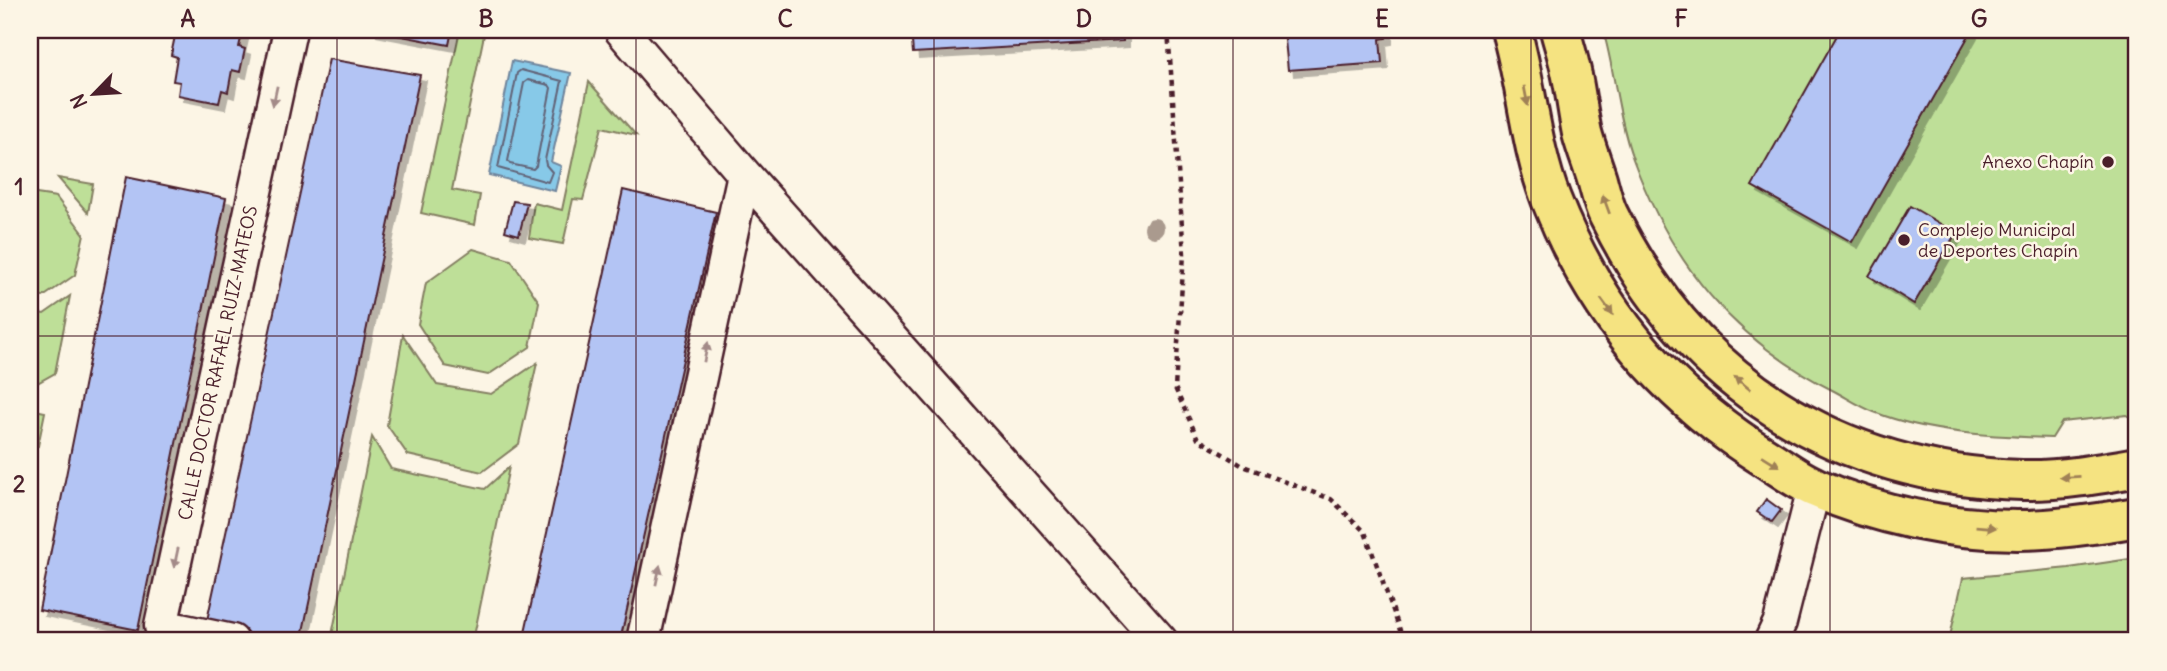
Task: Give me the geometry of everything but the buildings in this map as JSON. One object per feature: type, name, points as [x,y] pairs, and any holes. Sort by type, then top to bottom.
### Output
[{"type":"main road","points":[[1511,30],[1536,151],[1550,198],[1599,297],[1636,347],[1681,395],[1735,439],[1814,488],[1873,509],[1941,523],[2015,530],[2088,526],[2137,517]]},
{"type":"main road","points":[[1560,30],[1572,74],[1582,132],[1607,212],[1647,284],[1696,344],[1747,388],[1813,430],[1884,459],[1955,475],[2024,480],[2083,476],[2137,467]]},
{"type":"street","name":"CALLE DOCTOR RAFAEL RUIZ-MATEOS","points":[[232,641],[162,626],[290,30]]},
{"type":"street","points":[[621,30],[744,174],[1161,641]]},
{"type":"street","points":[[643,641],[744,174]]},
{"type":"street","points":[[1771,641],[1780,622],[1814,488]]},
{"type":"path","points":[[1168,30],[1184,254],[1175,388],[1198,439],[1243,466],[1331,499],[1365,532],[1401,633],[1401,641]]},
{"type":"green space","points":[[460,30],[485,30],[452,190],[480,195],[475,225],[421,213]]},
{"type":"green space","name":"Complejo Municipal de Deportes Chapín","points":[[1603,30],[2137,30],[2137,420],[2127,415],[2062,422],[2052,438],[1984,435],[1917,425],[1869,410],[1800,372],[1767,349],[1737,324],[1711,296],[1687,266],[1667,233],[1633,159]]},
{"type":"green space","points":[[589,82],[636,135],[602,127],[583,200],[573,199],[563,244],[529,238],[534,203],[562,210]]},
{"type":"green space","points":[[58,178],[93,184],[88,213]]},
{"type":"green space","points":[[30,193],[56,197],[84,234],[75,275],[43,297],[30,295]]},
{"type":"green space","points":[[473,249],[511,260],[539,302],[530,347],[488,375],[445,366],[418,324],[426,283]]},
{"type":"green space","points":[[70,296],[55,373],[30,387],[30,311],[44,314]]},
{"type":"green space","points":[[403,335],[437,385],[491,394],[537,363],[519,444],[482,472],[408,455],[387,425]]},
{"type":"green space","points":[[30,409],[45,412],[38,446],[30,444]]},
{"type":"green space","points":[[372,437],[391,469],[485,489],[509,467],[473,641],[417,641],[394,634],[391,641],[361,641],[332,635]]},
{"type":"green space","points":[[2137,558],[2137,641],[1949,641],[1963,578],[2069,568]]},
{"type":"water","points":[[512,61],[571,73],[551,162],[561,166],[555,191],[489,175]]},
{"type":"place","name":"Anexo Chapín","points":[[2108,162]]},
{"type":"place","name":"Complejo Municipal de Deportes Chapín","points":[[1904,240]]}]
